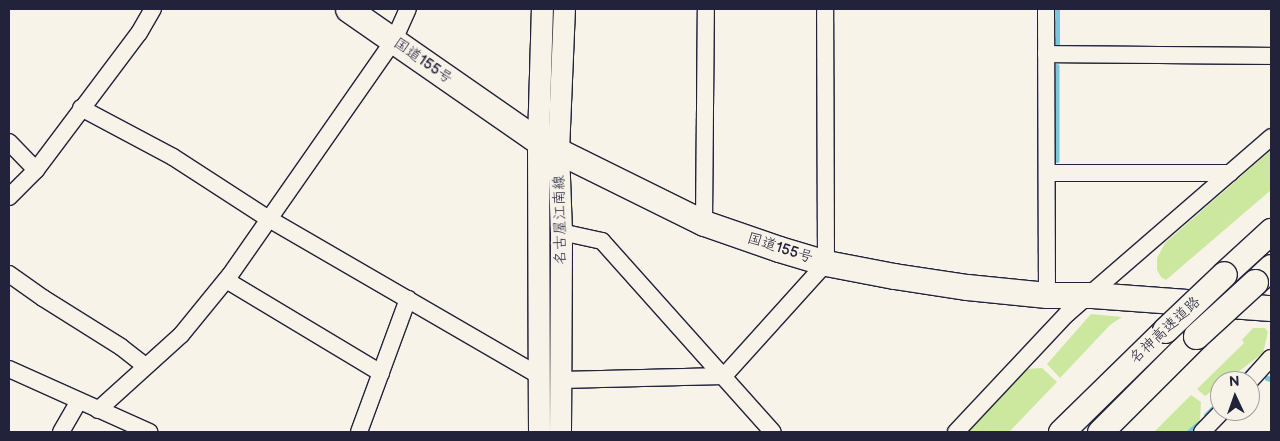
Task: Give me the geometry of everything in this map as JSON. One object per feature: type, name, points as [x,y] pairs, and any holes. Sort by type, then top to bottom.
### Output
[{"type":"highway","name":"国道155号","points":[[348,9],[548,146],[704,223],[779,249],[826,263],[922,280],[1047,295],[1092,295],[1271,308]]},
{"type":"highway","name":"名神高速道路","points":[[1061,432],[1165,330],[1271,231]]},
{"type":"highway","name":"名神高速道路","points":[[1100,432],[1196,336],[1263,275]]},
{"type":"main road","name":"名古屋江南線","points":[[542,9],[548,146],[561,232],[560,432]]},
{"type":"main road","name":"名古屋江南線","points":[[539,432],[538,375],[548,146],[564,9]]},
{"type":"street","points":[[9,197],[36,170],[139,33],[153,9]]},
{"type":"street","points":[[98,410],[181,335],[226,280],[394,40],[408,9]]},
{"type":"street","points":[[704,223],[706,9]]},
{"type":"street","points":[[561,380],[724,376],[826,263],[825,9]]},
{"type":"street","points":[[1046,9],[1047,295]]},
{"type":"street","points":[[1046,54],[1271,56]]},
{"type":"street","points":[[81,108],[173,157],[269,220],[538,375]]},
{"type":"street","points":[[956,432],[1067,314],[1092,295],[1271,137]]},
{"type":"street","points":[[9,142],[36,170]]},
{"type":"street","points":[[1047,173],[1230,173]]},
{"type":"street","points":[[561,232],[602,241],[773,432]]},
{"type":"street","points":[[9,274],[43,298],[121,347],[145,366]]},
{"type":"street","points":[[226,280],[381,373]]},
{"type":"street","points":[[359,432],[408,300]]},
{"type":"street","points":[[1259,371],[1271,358]]},
{"type":"street","points":[[9,369],[55,388],[78,402],[150,432]]},
{"type":"street","points":[[61,432],[78,402]]},
{"type":"green space","points":[[1271,150],[1271,190],[1166,280],[1161,277],[1157,270],[1157,258],[1165,243]]},
{"type":"green space","points":[[1091,314],[1122,317],[1110,325],[1060,378],[1047,364]]},
{"type":"green space","points":[[1253,328],[1265,328],[1268,332],[1263,353],[1239,371],[1215,371],[1244,343],[1242,340]]},
{"type":"green space","points":[[1042,368],[1057,382],[1009,432],[969,432],[1026,369]]},
{"type":"green space","points":[[1210,376],[1210,392],[1205,396],[1197,389]]},
{"type":"green space","points":[[1191,395],[1201,402],[1200,420],[1187,432],[1154,432]]},
{"type":"waterway","points":[[1057,9],[1057,47]]},
{"type":"waterway","points":[[1057,66],[1057,160]]},
{"type":"waterway","points":[[1267,378],[1271,379]]},
{"type":"waterway","points":[[1206,415],[1210,411]]},
{"type":"waterway","points":[[1189,432],[1199,423]]}]
